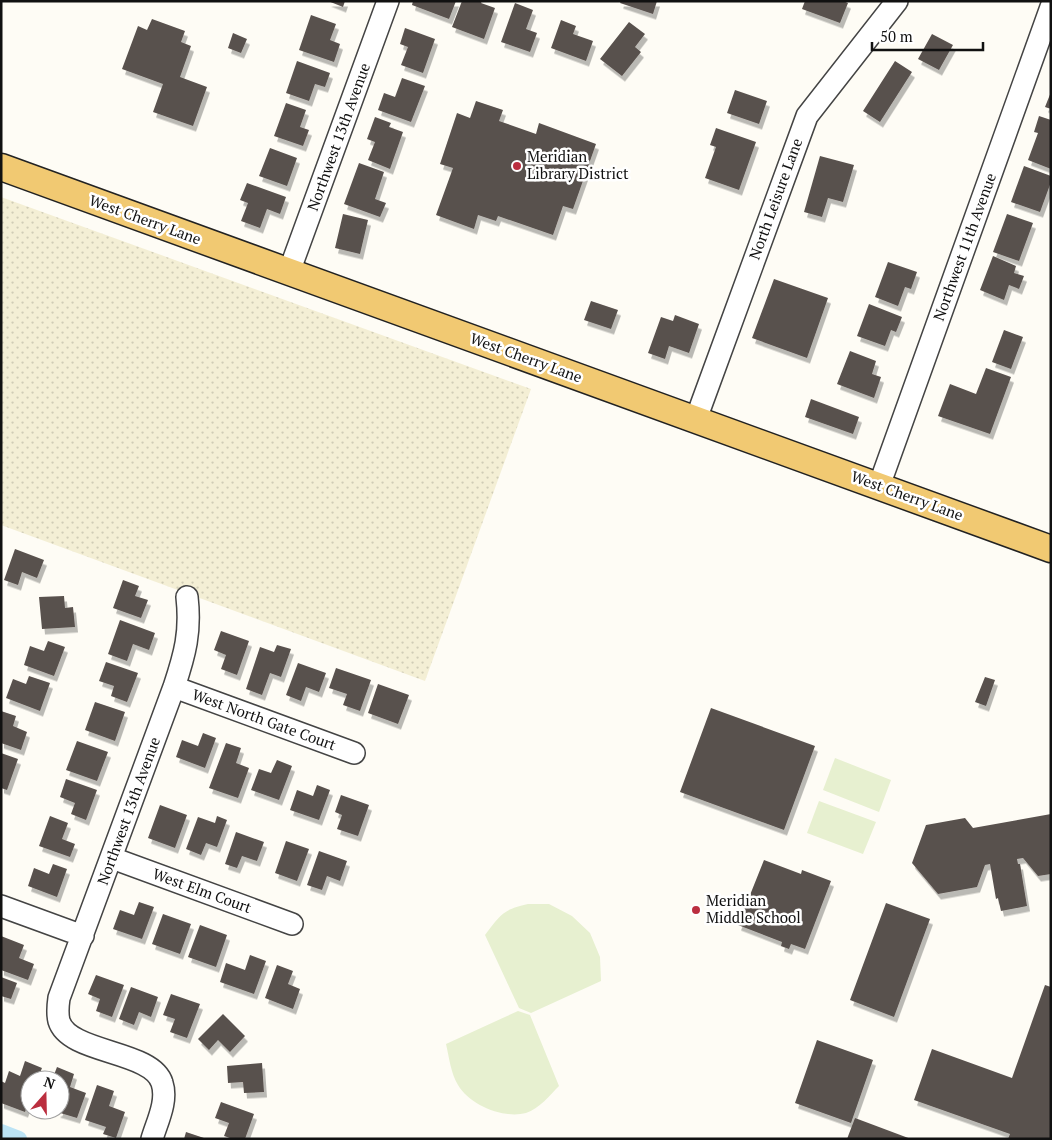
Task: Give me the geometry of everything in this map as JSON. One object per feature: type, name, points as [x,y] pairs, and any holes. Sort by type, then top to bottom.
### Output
[{"type":"main road","name":"West Cherry Lane","points":[[1,167],[1051,549]]},
{"type":"street","name":"Northwest 13th Avenue","points":[[289,272],[388,1]]},
{"type":"street","name":"North Leisure Lane","points":[[696,419],[807,116],[897,1]]},
{"type":"street","name":"Northwest 11th Avenue","points":[[879,486],[1051,7]]},
{"type":"street","name":"Northwest 13th Avenue","points":[[152,1139],[162,1108],[164,1095],[162,1081],[154,1071],[143,1064],[79,1040],[68,1033],[60,1022],[58,1010],[59,998],[112,858],[186,652],[189,620],[187,597]]},
{"type":"street","name":"West North Gate Court","points":[[174,687],[354,753]]},
{"type":"street","name":"West Elm Court","points":[[112,858],[292,924]]},
{"type":"street","points":[[1,906],[83,936]]},
{"type":"shaded area","points":[[1,197],[531,389],[425,681],[1,525]]},
{"type":"green space","points":[[835,758],[891,780],[879,812],[823,790]]},
{"type":"green space","points":[[819,801],[876,822],[863,854],[807,833]]},
{"type":"green space","points":[[528,904],[549,904],[572,916],[590,933],[600,957],[601,981],[531,1013],[519,1008],[485,935],[503,914],[513,908]]},
{"type":"green space","points":[[518,1011],[530,1015],[559,1086],[531,1111],[507,1114],[488,1109],[470,1099],[463,1092],[454,1076],[446,1044]]},
{"type":"building","points":[[328,1],[345,1],[343,7]]},
{"type":"building","points":[[413,1],[456,1],[449,19],[412,5]]},
{"type":"building","points":[[462,1],[482,1],[481,3],[495,8],[484,39],[452,27]]},
{"type":"building","points":[[621,1],[657,1],[653,14],[620,3]]},
{"type":"building","points":[[805,1],[843,1],[848,3],[840,23],[802,9]]},
{"type":"building","points":[[515,3],[533,10],[526,29],[537,33],[530,52],[501,42]]},
{"type":"building","points":[[311,15],[336,24],[330,40],[340,44],[334,62],[299,50]]},
{"type":"building","points":[[152,19],[185,31],[181,42],[191,46],[180,77],[207,87],[193,126],[153,112],[163,84],[122,69],[138,26],[147,30]]},
{"type":"building","points":[[561,20],[576,26],[573,34],[593,41],[586,61],[551,48]]},
{"type":"building","points":[[629,22],[645,34],[635,47],[641,52],[622,76],[600,59]]},
{"type":"building","points":[[405,28],[435,39],[423,73],[401,65],[408,47],[400,44]]},
{"type":"building","points":[[233,33],[247,39],[241,53],[228,48]]},
{"type":"building","points":[[932,34],[953,45],[939,70],[918,59]]},
{"type":"building","points":[[297,61],[330,73],[325,87],[315,84],[309,101],[286,93]]},
{"type":"building","points":[[895,61],[912,72],[880,122],[863,111]]},
{"type":"building","points":[[402,78],[425,86],[411,122],[378,110],[384,93],[395,97]]},
{"type":"building","points":[[735,90],[767,101],[759,124],[727,113]]},
{"type":"building","points":[[1051,92],[1051,109],[1045,107]]},
{"type":"building","name":"Meridian Library District","points":[[476,101],[503,110],[499,121],[536,134],[539,123],[596,144],[573,209],[563,206],[553,235],[498,216],[496,221],[478,215],[474,229],[436,215],[453,168],[440,164],[457,113],[470,118]]},
{"type":"building","points":[[286,103],[306,110],[300,127],[309,130],[303,146],[274,136]]},
{"type":"building","points":[[1039,116],[1051,120],[1051,169],[1028,160],[1038,133],[1034,132]]},
{"type":"building","points":[[375,117],[391,123],[389,127],[403,132],[390,169],[368,160],[375,142],[367,139]]},
{"type":"building","points":[[716,128],[756,142],[739,190],[705,178],[716,147],[710,145]]},
{"type":"building","points":[[270,148],[297,158],[287,186],[259,176]]},
{"type":"building","points":[[820,156],[854,165],[843,202],[828,198],[822,217],[804,212]]},
{"type":"building","points":[[359,163],[384,172],[375,199],[386,203],[380,217],[344,204]]},
{"type":"building","points":[[1024,166],[1051,176],[1051,182],[1040,212],[1011,202]]},
{"type":"building","points":[[247,183],[286,197],[280,214],[267,209],[260,228],[241,221],[248,203],[240,200]]},
{"type":"building","points":[[343,214],[368,220],[360,254],[335,248]]},
{"type":"building","points":[[1007,214],[1033,223],[1019,261],[993,252]]},
{"type":"building","points":[[993,256],[1016,266],[1014,273],[1024,276],[1019,289],[1009,285],[1004,300],[980,290]]},
{"type":"building","points":[[888,262],[917,272],[911,289],[905,287],[898,306],[875,297]]},
{"type":"building","points":[[774,279],[828,298],[807,358],[752,338]]},
{"type":"building","points":[[591,301],[618,310],[611,329],[584,320]]},
{"type":"building","points":[[869,304],[902,317],[896,332],[891,330],[885,346],[857,336]]},
{"type":"building","points":[[675,315],[699,324],[689,353],[669,346],[665,359],[648,353],[661,317],[673,321]]},
{"type":"building","points":[[1004,330],[1023,337],[1011,369],[992,362]]},
{"type":"building","points":[[850,351],[876,361],[872,374],[881,377],[874,398],[837,384]]},
{"type":"building","points":[[986,368],[1011,377],[990,434],[938,416],[950,384],[976,394]]},
{"type":"building","points":[[811,399],[859,417],[853,434],[805,417]]},
{"type":"building","points":[[15,549],[44,560],[37,578],[22,572],[18,585],[4,580]]},
{"type":"building","points":[[123,580],[139,586],[135,596],[148,600],[141,618],[113,608]]},
{"type":"building","points":[[64,596],[65,608],[73,607],[75,627],[42,629],[39,597]]},
{"type":"building","points":[[120,620],[155,633],[149,650],[133,644],[127,661],[108,654]]},
{"type":"building","points":[[221,631],[249,641],[237,675],[221,669],[226,655],[214,650]]},
{"type":"building","points":[[48,641],[65,647],[54,676],[24,665],[30,646],[44,651]]},
{"type":"building","points":[[277,645],[291,649],[281,677],[270,673],[262,695],[246,689],[260,647],[274,652]]},
{"type":"building","points":[[106,662],[138,673],[127,702],[111,696],[114,686],[99,681]]},
{"type":"building","points":[[298,663],[326,673],[319,692],[306,687],[301,701],[286,695]]},
{"type":"building","points":[[336,668],[371,680],[360,711],[343,705],[347,694],[329,688]]},
{"type":"building","points":[[29,676],[50,683],[40,711],[6,698],[13,679],[26,684]]},
{"type":"building","points":[[985,677],[995,680],[986,706],[975,702]]},
{"type":"building","points":[[378,684],[409,695],[398,724],[368,713]]},
{"type":"building","points":[[95,702],[125,712],[115,741],[85,730]]},
{"type":"building","points":[[711,708],[815,746],[784,830],[680,792]]},
{"type":"building","points":[[1,711],[16,716],[13,726],[27,732],[21,750],[1,743]]},
{"type":"building","points":[[203,733],[216,738],[205,768],[176,757],[182,740],[198,746]]},
{"type":"building","points":[[77,741],[108,752],[97,781],[66,770]]},
{"type":"building","points":[[226,743],[241,748],[236,763],[249,768],[238,798],[209,788]]},
{"type":"building","points":[[1,753],[18,759],[7,790],[1,788]]},
{"type":"building","points":[[277,760],[292,766],[279,800],[251,790],[259,769],[271,773]]},
{"type":"building","points":[[66,779],[97,790],[86,820],[71,814],[75,803],[60,797]]},
{"type":"building","points":[[317,785],[330,790],[319,820],[290,810],[297,790],[313,796]]},
{"type":"building","points":[[341,795],[369,805],[358,836],[337,829],[342,815],[335,812]]},
{"type":"building","points":[[160,805],[187,815],[175,848],[148,838]]},
{"type":"building","points":[[1051,814],[1051,874],[1038,876],[1023,858],[1017,859],[1018,864],[1020,864],[1027,906],[1001,911],[998,898],[996,899],[990,864],[985,865],[977,887],[938,894],[912,863],[926,825],[965,818],[973,828]]},
{"type":"building","points":[[50,816],[68,823],[62,839],[75,844],[70,857],[39,846]]},
{"type":"building","points":[[217,816],[227,820],[217,847],[206,843],[201,855],[186,849],[198,817],[215,823]]},
{"type":"building","points":[[236,832],[264,842],[257,861],[242,856],[237,868],[225,864]]},
{"type":"building","points":[[286,841],[309,849],[297,881],[275,873]]},
{"type":"building","points":[[319,851],[347,861],[340,881],[327,876],[322,890],[307,885]]},
{"type":"building","points":[[764,860],[801,874],[802,870],[831,881],[805,949],[791,944],[789,949],[781,946],[782,942],[738,925]]},
{"type":"building","points":[[53,864],[67,869],[57,897],[28,886],[34,868],[49,874]]},
{"type":"building","points":[[139,902],[154,907],[142,939],[113,929],[120,910],[134,915]]},
{"type":"building","points":[[886,903],[930,919],[894,1017],[850,1000]]},
{"type":"building","points":[[163,914],[191,924],[180,954],[152,944]]},
{"type":"building","points":[[200,925],[227,935],[216,967],[188,957]]},
{"type":"building","points":[[1,936],[24,945],[19,958],[34,964],[28,980],[1,970]]},
{"type":"building","points":[[250,955],[266,961],[254,994],[220,982],[226,963],[245,970]]},
{"type":"building","points":[[277,965],[293,971],[288,984],[300,989],[293,1009],[265,998]]},
{"type":"building","points":[[96,975],[124,985],[112,1017],[96,1011],[100,999],[88,994]]},
{"type":"building","points":[[1,977],[17,983],[11,999],[1,996]]},
{"type":"building","points":[[1045,985],[1051,987],[1051,1139],[1008,1139],[1010,1134],[914,1100],[932,1049],[1012,1078]]},
{"type":"building","points":[[131,987],[158,997],[151,1017],[139,1012],[134,1025],[119,1019]]},
{"type":"building","points":[[171,994],[200,1004],[187,1038],[170,1032],[175,1019],[163,1015]]},
{"type":"building","points":[[223,1014],[245,1036],[230,1052],[218,1040],[209,1050],[198,1039]]},
{"type":"building","points":[[817,1040],[873,1060],[851,1123],[795,1103]]},
{"type":"building","points":[[25,1061],[42,1068],[41,1070],[22,1070]]},
{"type":"building","points":[[262,1063],[264,1092],[244,1093],[243,1082],[228,1083],[227,1066]]},
{"type":"building","points":[[9,1071],[20,1076],[20,1110],[1,1103],[1,1081],[5,1083]]},
{"type":"building","points":[[70,1072],[74,1074],[70,1087]]},
{"type":"building","points":[[97,1085],[114,1091],[109,1106],[125,1112],[116,1138],[103,1134],[106,1127],[85,1120]]},
{"type":"building","points":[[70,1087],[86,1093],[77,1118],[70,1116]]},
{"type":"building","points":[[221,1102],[254,1114],[245,1139],[233,1139],[224,1136],[229,1123],[215,1118]]},
{"type":"building","points":[[855,1118],[911,1139],[847,1139]]},
{"type":"building","points":[[186,1132],[204,1138],[204,1139],[184,1139]]},
{"type":"waterway","points":[[1,1132],[19,1139]]},
{"type":"place","name":"Meridian Library District","points":[[517,166]]},
{"type":"place","name":"Meridian Middle School","points":[[696,910]]}]
